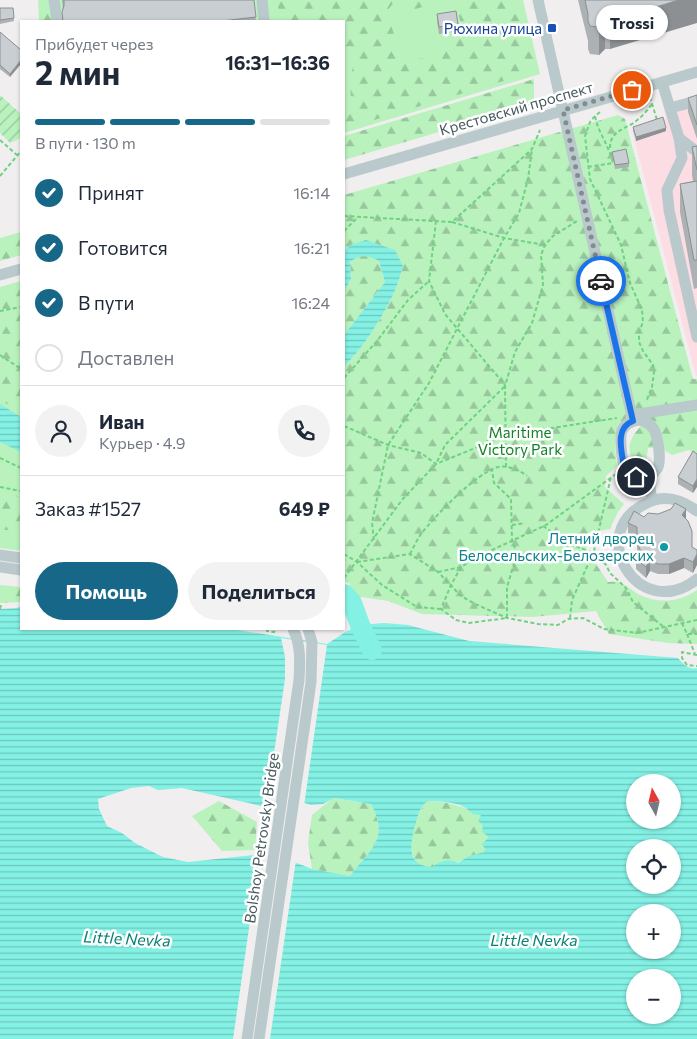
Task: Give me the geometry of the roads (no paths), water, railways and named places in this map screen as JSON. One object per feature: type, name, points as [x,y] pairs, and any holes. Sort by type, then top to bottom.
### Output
[{"type":"street","points":[[54,0],[57,20]]},
{"type":"street","points":[[262,0],[264,20]]},
{"type":"street","points":[[538,0],[634,417]]},
{"type":"street","name":"Крестовский проспект","points":[[345,174],[697,72]]},
{"type":"street","points":[[662,82],[679,138],[682,158],[667,190],[669,210],[697,336]]},
{"type":"street","points":[[670,108],[697,101]]},
{"type":"street","points":[[679,138],[697,153]]},
{"type":"street","points":[[682,158],[697,153]]},
{"type":"street","points":[[0,275],[20,269]]},
{"type":"street","points":[[634,417],[649,424],[655,431],[660,457],[659,466],[648,476],[630,475],[624,467],[621,435],[625,426],[634,417],[697,405]]},
{"type":"street","points":[[648,476],[652,500]]},
{"type":"street","points":[[697,510],[683,502],[671,505],[668,498],[652,500],[639,506],[628,517],[621,530],[618,545],[621,560],[628,574],[639,584],[652,590],[668,592],[683,588],[697,579]]},
{"type":"street","points":[[639,506],[644,516],[649,518]]},
{"type":"street","points":[[0,555],[20,558]]},
{"type":"street","points":[[0,567],[20,570]]},
{"type":"street","name":"Bolshoy Petrovsky Bridge","points":[[247,1039],[299,680],[300,655],[298,640],[293,630]]},
{"type":"street","name":"Bolshoy Petrovsky Bridge","points":[[259,1039],[311,682],[312,642],[308,630]]},
{"type":"water","points":[[366,240],[395,250],[403,266],[387,307],[366,341],[345,365],[345,334],[385,282],[379,261],[368,257],[360,257],[350,262],[351,279],[345,289],[345,249],[353,244]]},
{"type":"water","points":[[0,404],[20,416],[20,452],[0,442]]},
{"type":"water","name":"Little Nevka","points":[[20,606],[20,630],[237,630],[327,644],[360,625],[384,623],[408,625],[469,641],[678,658],[689,667],[697,668],[697,1039],[0,1039],[0,609]],"holes":[[[149,786],[158,790],[182,788],[261,806],[288,798],[311,805],[323,804],[334,798],[371,804],[379,827],[378,835],[370,851],[350,876],[312,869],[271,853],[188,862],[163,857],[107,826],[99,809],[98,799],[131,788]],[[428,801],[461,805],[473,814],[481,815],[478,821],[483,825],[482,832],[489,837],[482,844],[485,849],[484,852],[469,856],[458,863],[445,861],[432,867],[424,866],[418,863],[412,855],[416,821],[422,806]]]},
{"type":"waterway","points":[[345,595],[352,603],[372,650]]},
{"type":"place","name":"Рюхина улица","points":[[552,28]]},
{"type":"place","name":"Trossi","points":[[632,90]]},
{"type":"place","name":"Летний дворец Белосельских-Белозерских","points":[[664,547]]},
{"type":"park label","name":"Maritime Victory Park","points":[[520,440]]}]
